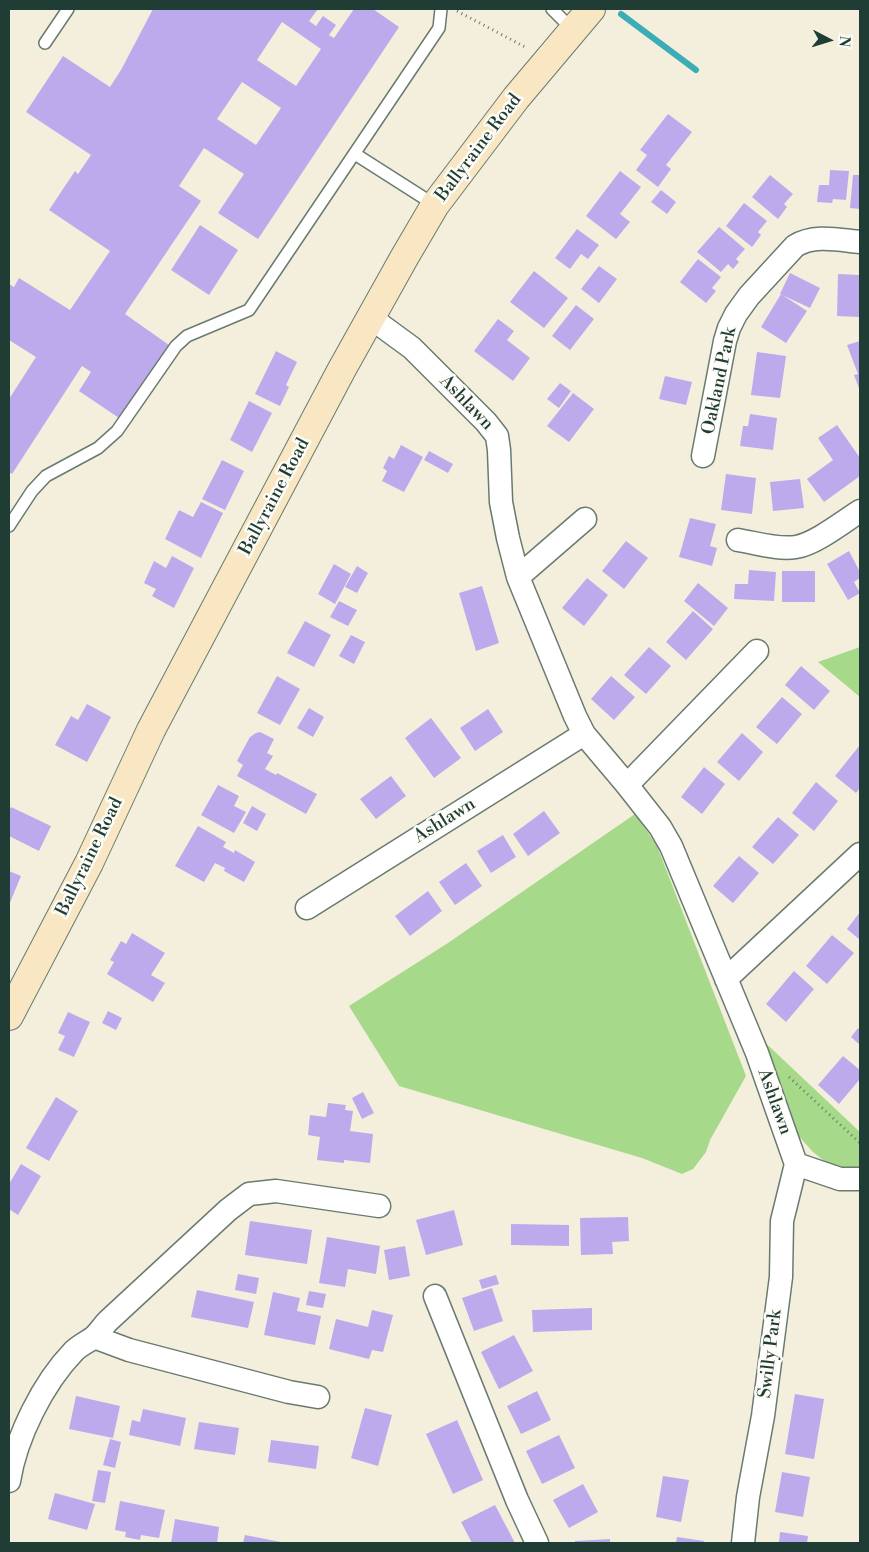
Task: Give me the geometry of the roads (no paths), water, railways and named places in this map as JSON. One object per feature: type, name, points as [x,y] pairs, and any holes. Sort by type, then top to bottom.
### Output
[{"type":"main road","name":"Ballyraine Road","points":[[9,1016],[89,863],[156,722],[342,369],[435,205],[516,98],[590,9]]},
{"type":"street","name":"Oakland Park","points":[[703,456],[725,341],[736,314],[749,296],[796,246],[804,241],[815,239],[860,242]]},
{"type":"street","name":"Ashlawn","points":[[371,318],[412,348],[486,422],[497,436],[501,502],[518,577],[575,716],[584,734],[660,827],[671,846],[757,1053],[796,1164]]},
{"type":"street","points":[[738,540],[770,546],[796,547],[808,544],[860,511]]},
{"type":"street","points":[[518,577],[585,519]]},
{"type":"street","points":[[627,785],[756,651]]},
{"type":"street","name":"Ashlawn","points":[[307,908],[584,734]]},
{"type":"street","points":[[726,980],[860,854]]},
{"type":"street","points":[[796,1164],[840,1179],[860,1178]]},
{"type":"street","name":"Swilly Park","points":[[743,1543],[748,1497],[763,1416],[781,1277],[782,1221],[796,1164]]},
{"type":"street","points":[[9,1481],[10,1471],[26,1424],[48,1384],[75,1350],[94,1337],[115,1314],[228,1210],[249,1194],[276,1190],[379,1206]]},
{"type":"street","points":[[435,1296],[537,1543]]},
{"type":"street","points":[[94,1337],[129,1350],[289,1392],[318,1397]]},
{"type":"lane","points":[[45,43],[68,9]]},
{"type":"lane","points":[[9,526],[32,491],[46,476],[98,448],[117,431],[176,346],[187,336],[249,310],[439,28],[441,9]]},
{"type":"lane","points":[[552,9],[573,30]]},
{"type":"lane","points":[[355,154],[435,205]]},
{"type":"waterway","points":[[621,14],[696,70]]}]
